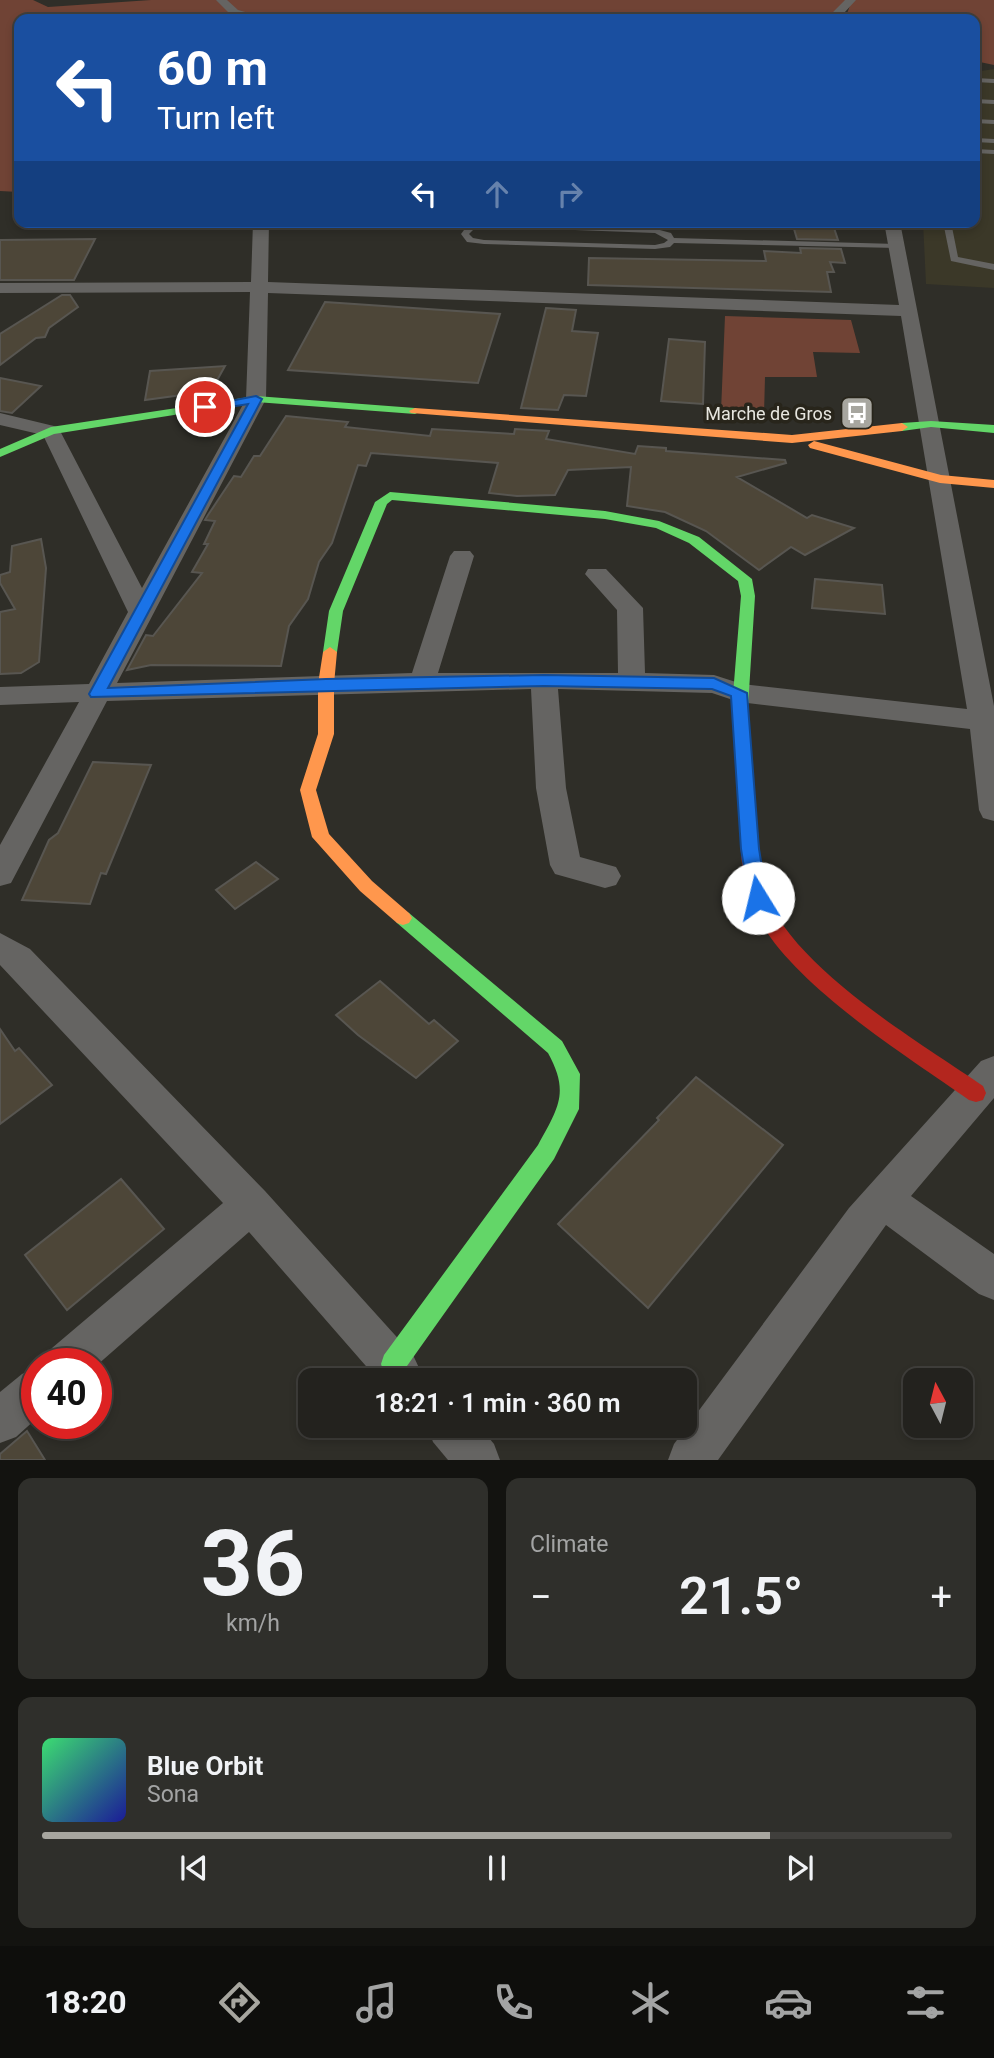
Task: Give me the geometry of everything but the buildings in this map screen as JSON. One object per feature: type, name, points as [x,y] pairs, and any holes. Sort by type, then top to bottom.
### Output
[{"type":"street","points":[[221,0],[234,12],[243,14]]},
{"type":"street","points":[[839,14],[851,0]]},
{"type":"street","points":[[0,874],[256,399],[261,228]]},
{"type":"street","points":[[892,228],[988,722],[994,810]]},
{"type":"street","points":[[0,288],[259,287],[907,311]]},
{"type":"street","points":[[0,453],[51,431],[256,399],[792,439],[931,424],[994,429]]},
{"type":"street","points":[[0,419],[51,431]]},
{"type":"street","points":[[51,431],[142,614]]},
{"type":"street","points":[[792,439],[940,479],[994,484]]},
{"type":"street","points":[[403,1368],[546,1152],[569,1109],[570,1074],[555,1047],[366,886],[321,837],[309,790],[326,734],[326,684],[336,611],[373,519],[381,502],[390,496],[605,515],[659,524],[694,540],[745,579],[748,596],[746,646],[739,693],[750,849],[758,898],[774,928],[808,964],[845,996],[985,1082],[885,1201],[863,1222],[690,1460]]},
{"type":"street","points":[[422,683],[462,556]]},
{"type":"street","points":[[597,574],[629,608],[632,682]]},
{"type":"street","points":[[0,696],[326,684],[544,681],[714,684],[739,693],[988,722]]},
{"type":"street","points":[[544,681],[551,788],[566,865],[605,876]]},
{"type":"street","points":[[0,947],[18,959],[251,1205],[396,1368]]},
{"type":"street","points":[[885,1201],[994,1279]]},
{"type":"street","points":[[84,1348],[251,1205]]},
{"type":"street","points":[[0,1421],[21,1403]]},
{"type":"street","points":[[459,1438],[478,1460]]},
{"type":"lane","points":[[470,228],[465,234],[470,240],[484,242],[655,247],[667,245],[672,240],[897,246]]},
{"type":"lane","points":[[562,228],[656,232],[668,234],[672,240]]},
{"type":"lane","points":[[948,228],[954,259],[994,267]]},
{"type":"shaded area","points":[[0,0],[33,0],[48,7],[151,0],[847,0],[842,14],[14,14],[14,192],[0,191]]},
{"type":"shaded area","points":[[852,0],[994,0],[994,65],[980,62],[980,14],[847,14]]},
{"type":"shaded area","points":[[994,69],[994,288],[926,284],[923,228],[980,228],[980,71]]},
{"type":"shaded area","points":[[725,316],[851,320],[860,353],[813,352],[817,377],[765,377],[764,414],[721,411]]},
{"type":"traffic: fast","points":[[0,453],[51,431],[256,399],[415,411]]},
{"type":"traffic: fast","points":[[902,427],[931,424],[994,429]]},
{"type":"traffic: fast","points":[[330,652],[336,611],[381,502],[390,496],[605,515],[659,525],[694,540],[745,579],[748,596],[740,707]]},
{"type":"traffic: fast","points":[[393,1364],[546,1152],[569,1109],[570,1074],[555,1047],[403,918]]},
{"type":"traffic: slow","points":[[415,411],[792,439],[902,427]]},
{"type":"traffic: slow","points":[[814,445],[940,479],[994,484]]},
{"type":"traffic: slow","points":[[330,652],[326,684],[326,734],[308,790],[321,837],[366,886],[403,918]]},
{"type":"traffic: jam","points":[[740,707],[752,872],[758,899],[772,925],[794,952],[822,979],[887,1030],[976,1093]]},
{"type":"place","name":"Marche de Gros","points":[[857,413]]},
{"type":"route","points":[[205,407],[256,399],[97,694],[326,684],[544,681],[714,684],[739,693],[750,849],[758,898]]}]
